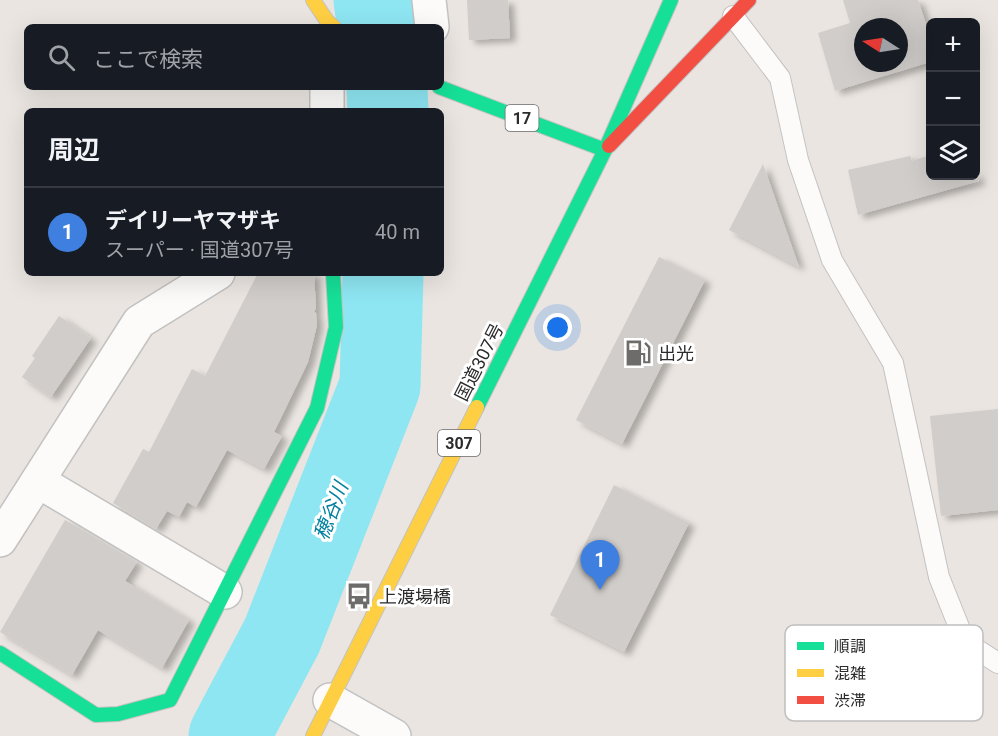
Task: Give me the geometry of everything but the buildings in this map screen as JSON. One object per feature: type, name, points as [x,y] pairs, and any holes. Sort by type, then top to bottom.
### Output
[{"type":"main road","name":"国道307号","points":[[313,736],[605,150],[671,0]]},
{"type":"main road","points":[[605,150],[749,0]]},
{"type":"main road","name":"17","points":[[444,89],[605,150]]},
{"type":"main road","points":[[0,653],[96,715],[118,714],[170,700],[317,408],[336,327],[333,276]]},
{"type":"street","points":[[429,0],[432,24]]},
{"type":"street","points":[[327,90],[327,108]]},
{"type":"street","points":[[0,540],[139,322],[213,276]]},
{"type":"street","points":[[38,481],[225,592]]},
{"type":"street","points":[[330,700],[394,736]]},
{"type":"lane","points":[[733,16],[780,78],[798,160],[832,260],[893,363],[939,577],[958,625]]},
{"type":"lane","points":[[983,653],[998,663]]},
{"type":"waterway","name":"穂谷川","points":[[374,0],[378,24]]},
{"type":"waterway","name":"穂谷川","points":[[387,90],[388,108]]},
{"type":"waterway","name":"穂谷川","points":[[229,736],[282,636],[380,386],[383,276]]},
{"type":"traffic: fast","points":[[477,407],[605,150],[671,0]]},
{"type":"traffic: fast","points":[[444,89],[605,150]]},
{"type":"traffic: fast","points":[[0,653],[96,715],[118,714],[170,700],[317,408],[336,327],[333,276]]},
{"type":"traffic: slow","points":[[313,0],[330,24]]},
{"type":"traffic: slow","points":[[313,736],[477,407]]},
{"type":"traffic: jam","points":[[609,146],[749,0]]},
{"type":"place","name":"出光","points":[[638,353]]},
{"type":"place","name":"デイリーヤマザキ","points":[[600,590]]},
{"type":"place","name":"上渡場橋","points":[[359,596]]}]
